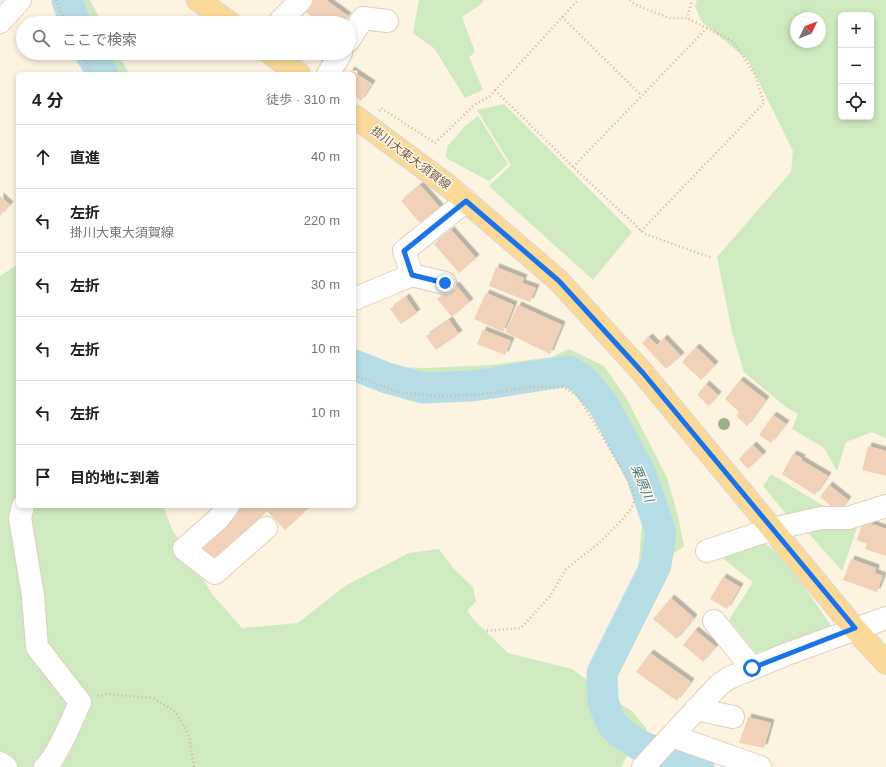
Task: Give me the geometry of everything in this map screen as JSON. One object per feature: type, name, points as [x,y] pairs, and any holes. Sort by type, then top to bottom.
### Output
[{"type":"main road","points":[[198,0],[220,16]]},
{"type":"main road","points":[[280,60],[296,72]]},
{"type":"main road","name":"掛川大東大須賀線","points":[[361,121],[447,185],[559,281],[643,373],[772,529],[886,663]]},
{"type":"street","points":[[0,22],[20,0]]},
{"type":"street","points":[[285,16],[301,0]]},
{"type":"street","points":[[356,29],[363,18],[387,21]]},
{"type":"street","points":[[329,72],[337,60]]},
{"type":"street","points":[[412,275],[404,251],[466,201]]},
{"type":"street","points":[[356,298],[412,275],[445,283]]},
{"type":"street","points":[[707,551],[772,529],[822,518],[848,518],[886,506]]},
{"type":"street","points":[[22,508],[20,518],[33,596],[37,647],[80,702],[59,746],[45,767]]},
{"type":"street","points":[[226,508],[218,519],[184,548],[215,573],[266,528]]},
{"type":"street","points":[[643,767],[719,685],[729,678],[855,628],[886,618]]},
{"type":"street","points":[[714,620],[752,668]]},
{"type":"street","points":[[696,709],[733,717]]},
{"type":"street","points":[[669,739],[760,767]]},
{"type":"street","points":[[0,763],[6,767]]},
{"type":"path","points":[[56,0],[63,16]]},
{"type":"path","points":[[361,121],[381,108],[435,143],[474,105],[490,96],[578,0]]},
{"type":"path","points":[[630,0],[634,4],[669,18],[687,18],[734,42],[755,75],[764,103],[641,231]]},
{"type":"path","points":[[687,18],[692,0]]},
{"type":"path","points":[[562,17],[641,95]]},
{"type":"path","points":[[573,167],[707,28]]},
{"type":"path","points":[[84,60],[91,72]]},
{"type":"path","points":[[495,90],[573,167],[641,231],[645,234],[712,258]]},
{"type":"path","points":[[356,376],[397,392],[437,396],[475,395],[533,387],[562,387],[578,396],[629,481],[635,498],[631,510],[599,543],[566,569],[550,596],[521,628],[485,631]]},
{"type":"path","points":[[80,702],[107,694],[152,698],[176,712],[189,736],[194,767]]},
{"type":"green space","points":[[56,0],[90,0],[98,16],[63,16]]},
{"type":"green space","points":[[419,0],[484,0],[481,4],[462,17],[475,52],[469,57],[483,90],[465,98],[434,48],[413,33]]},
{"type":"green space","points":[[697,0],[886,0],[886,438],[872,432],[846,442],[837,471],[824,448],[792,429],[798,414],[786,407],[744,372],[732,332],[717,257],[791,172],[793,151],[748,60],[702,22],[695,6]]},
{"type":"green space","points":[[84,60],[122,60],[128,72],[92,72]]},
{"type":"green space","points":[[504,104],[632,232],[593,280],[489,186],[511,165],[477,110]]},
{"type":"green space","points":[[478,116],[508,164],[489,181],[446,158],[447,147],[465,126]]},
{"type":"green space","points":[[16,265],[16,508],[164,508],[172,529],[212,594],[242,628],[298,623],[345,586],[409,553],[439,549],[453,568],[473,587],[476,601],[467,611],[474,620],[508,653],[572,669],[615,701],[632,711],[646,728],[647,735],[639,745],[629,752],[621,767],[0,767],[0,276]]},
{"type":"green space","points":[[569,349],[604,366],[627,399],[667,478],[678,516],[684,546],[637,580],[643,515],[639,492],[578,391],[561,383],[521,385],[456,396],[392,388],[356,378],[356,355],[392,367],[426,368],[490,365],[552,357]]},
{"type":"green space","points":[[771,474],[832,511],[790,519],[763,486]]},
{"type":"green space","points":[[859,522],[842,571],[804,528]]},
{"type":"green space","points":[[761,540],[785,559],[832,627],[756,653],[729,620],[753,582],[716,553]]},
{"type":"building","points":[[304,0],[326,0],[348,16],[311,16],[299,7]]},
{"type":"building","points":[[320,60],[334,60],[330,67]]},
{"type":"building","points":[[356,73],[372,84],[361,101],[356,97]]},
{"type":"building","points":[[420,185],[445,213],[426,230],[401,201]]},
{"type":"building","points":[[0,196],[10,205],[0,216]]},
{"type":"building","points":[[451,230],[476,258],[459,273],[434,244]]},
{"type":"building","points":[[496,267],[524,278],[522,283],[536,288],[530,302],[489,286]]},
{"type":"building","points":[[456,285],[470,302],[452,317],[437,299]]},
{"type":"building","points":[[486,293],[514,305],[503,332],[474,319]]},
{"type":"building","points":[[406,297],[417,313],[401,324],[390,309]]},
{"type":"building","points":[[518,305],[562,325],[550,354],[505,332]]},
{"type":"building","points":[[449,320],[459,334],[436,350],[426,336]]},
{"type":"building","points":[[483,330],[511,341],[505,355],[477,344]]},
{"type":"building","points":[[649,337],[657,345],[664,338],[681,356],[666,369],[642,343]]},
{"type":"building","points":[[696,347],[715,365],[701,380],[682,362]]},
{"type":"building","points":[[740,380],[766,400],[747,426],[736,416],[739,412],[725,399]]},
{"type":"building","points":[[706,384],[718,395],[709,406],[697,395]]},
{"type":"building","points":[[773,415],[786,424],[771,443],[759,435]]},
{"type":"building","points":[[753,445],[763,455],[748,469],[739,459]]},
{"type":"building","points":[[868,446],[886,451],[886,476],[862,470]]},
{"type":"building","points":[[793,454],[802,458],[801,460],[828,476],[815,495],[782,474]]},
{"type":"building","points":[[829,485],[848,500],[839,512],[820,497]]},
{"type":"building","points":[[241,508],[309,508],[285,530],[267,511],[212,561],[199,547]]},
{"type":"building","points":[[863,521],[886,529],[886,556],[865,549],[867,544],[857,540]]},
{"type":"building","points":[[851,559],[876,568],[875,573],[883,576],[877,592],[843,580]]},
{"type":"building","points":[[723,577],[740,587],[727,609],[710,599]]},
{"type":"building","points":[[671,598],[694,618],[677,639],[653,619]]},
{"type":"building","points":[[695,630],[716,647],[703,662],[683,645]]},
{"type":"building","points":[[650,653],[691,682],[677,701],[636,672]]},
{"type":"building","points":[[748,717],[771,723],[764,748],[739,743]]},
{"type":"waterway","name":"栗原川","points":[[67,0],[73,16]]},
{"type":"waterway","name":"栗原川","points":[[94,60],[102,72]]},
{"type":"waterway","name":"栗原川","points":[[356,366],[387,378],[423,388],[473,386],[569,371],[583,380],[603,404],[641,474],[661,533],[656,565],[602,673],[603,702],[612,724],[620,732],[639,745],[672,759],[699,767]]},
{"type":"route","points":[[445,283],[412,275],[404,251],[466,201],[559,281],[643,373],[855,628],[752,668]]}]
